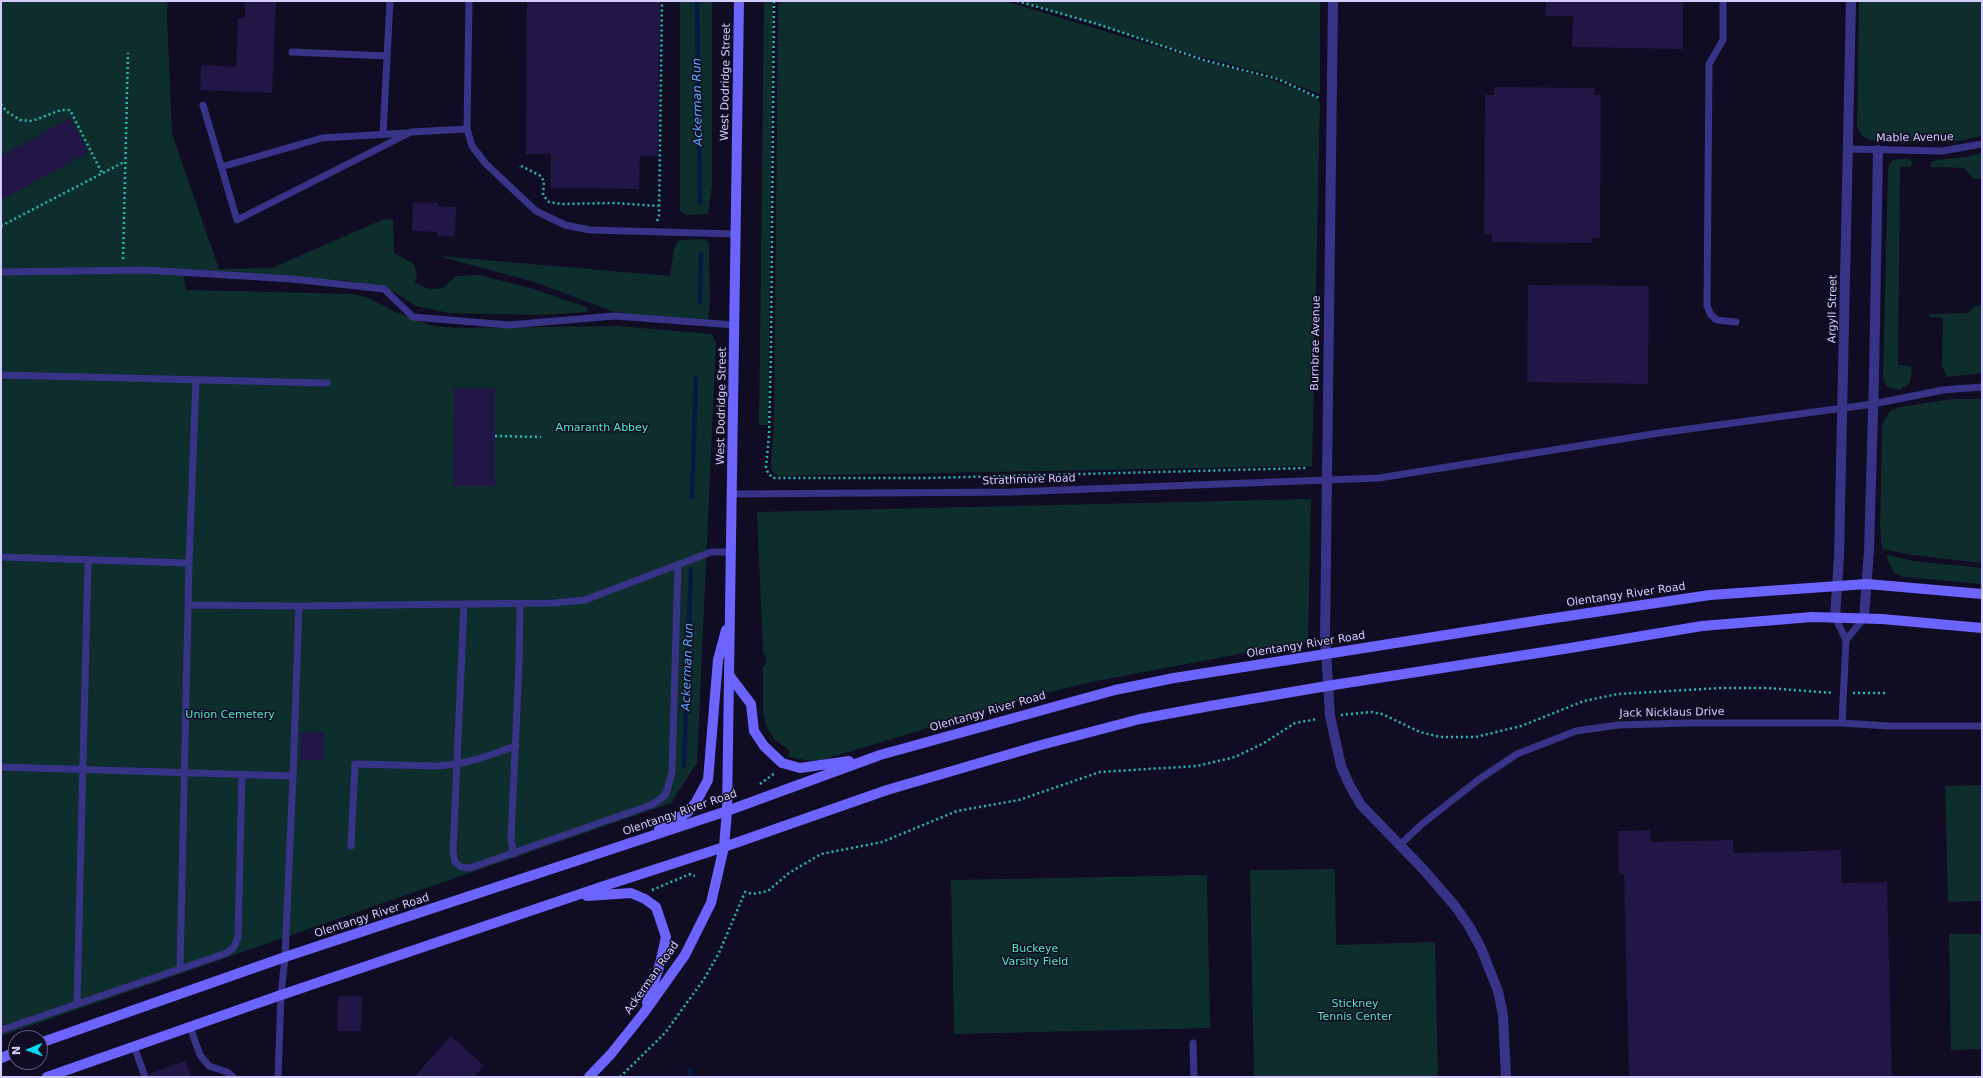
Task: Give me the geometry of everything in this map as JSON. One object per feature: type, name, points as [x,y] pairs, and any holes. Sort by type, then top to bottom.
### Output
[{"type":"main road","name":"West Dodridge Street","points":[[727,810],[739,1]]},
{"type":"main road","name":"Olentangy River Road","points":[[48,1040],[285,957],[727,810],[880,755],[1115,690],[1174,678],[1640,604],[1710,595],[1867,584],[1982,594]]},
{"type":"main road","points":[[647,837],[688,812],[696,802],[708,780],[718,660],[730,616]]},
{"type":"main road","points":[[47,1077],[281,995],[724,847],[887,790],[1041,745],[1148,718],[1327,686],[1702,626],[1812,617],[1836,617],[1982,628]]},
{"type":"main road","points":[[729,675],[751,704],[754,731],[764,746],[782,762],[800,768],[811,768],[880,755]]},
{"type":"main road","name":"Ackerman Road","points":[[589,1077],[611,1054],[643,1014],[685,955],[710,903],[724,847],[727,810]]},
{"type":"main road","points":[[567,899],[613,893],[631,893],[645,899],[656,907],[666,937],[660,964],[643,1014]]},
{"type":"street","name":"Burnbrae Avenue","points":[[1333,1],[1325,482],[1325,655],[1330,716],[1341,766],[1361,805],[1423,869],[1455,906],[1469,926],[1481,948],[1498,991],[1503,1015],[1506,1077]]},
{"type":"street","name":"Argyll Street","points":[[1836,617],[1851,1]]},
{"type":"street","points":[[1864,618],[1867,584],[1874,404],[1878,150]]},
{"type":"lane","points":[[383,134],[390,1]]},
{"type":"lane","points":[[469,1],[467,129],[472,146],[486,164],[536,211],[565,224],[590,230],[736,234]]},
{"type":"lane","points":[[1723,1],[1723,40],[1709,64],[1707,306],[1711,315],[1717,320],[1736,322]]},
{"type":"lane","points":[[292,52],[387,56]]},
{"type":"lane","points":[[203,104],[237,220],[411,132]]},
{"type":"lane","points":[[221,167],[322,138],[467,129]]},
{"type":"lane","name":"Mable Avenue","points":[[1848,149],[1942,151],[1982,144]]},
{"type":"lane","points":[[1,272],[122,270],[292,279],[384,289],[414,317],[508,325],[614,316],[735,325]]},
{"type":"lane","points":[[1,375],[327,383]]},
{"type":"lane","points":[[180,969],[189,563],[196,380]]},
{"type":"lane","name":"Strathmore Road","points":[[732,494],[1011,492],[1325,482],[1379,478],[1659,433],[1874,404],[1944,390],[1982,387]]},
{"type":"lane","points":[[189,605],[299,606],[520,604],[584,600],[711,552],[732,552]]},
{"type":"lane","points":[[1,557],[189,563]]},
{"type":"lane","points":[[77,1004],[88,560]]},
{"type":"lane","points":[[464,604],[453,852],[455,862],[461,867],[470,868],[514,854],[651,805],[666,794],[672,772],[678,565]]},
{"type":"lane","points":[[514,854],[511,840],[516,746],[520,604]]},
{"type":"lane","points":[[278,1077],[281,995],[285,957],[299,606]]},
{"type":"lane","points":[[1836,617],[1846,640],[1845,693],[1842,723]]},
{"type":"lane","points":[[1846,640],[1864,618]]},
{"type":"lane","name":"Jack Nicklaus Drive","points":[[1400,845],[1422,824],[1478,780],[1517,754],[1576,731],[1618,725],[1842,723],[1888,726],[1982,726]]},
{"type":"lane","points":[[351,846],[355,764],[438,766],[457,764],[478,759],[516,746]]},
{"type":"lane","points":[[1,767],[293,776]]},
{"type":"lane","points":[[1,1030],[226,953],[234,947],[238,937],[242,774]]},
{"type":"lane","points":[[190,1027],[200,1055],[209,1066],[227,1072],[233,1077]]},
{"type":"lane","points":[[1193,1043],[1194,1077]]},
{"type":"lane","points":[[134,1046],[145,1077]]},
{"type":"path","points":[[654,231],[659,216],[662,1]]},
{"type":"path","points":[[774,1],[771,352],[769,435],[766,467],[768,473],[773,478],[930,478],[1308,468]]},
{"type":"path","points":[[1017,1],[1097,24],[1204,60],[1278,79],[1314,94],[1332,105]]},
{"type":"path","points":[[122,270],[128,53]]},
{"type":"path","points":[[1,104],[6,111],[20,120],[32,121],[60,110],[70,110],[102,173]]},
{"type":"path","points":[[1,226],[124,162]]},
{"type":"path","points":[[521,166],[541,176],[544,182],[543,195],[549,202],[561,204],[615,203],[658,206]]},
{"type":"path","points":[[495,436],[541,437]]},
{"type":"path","points":[[620,1077],[665,1033],[704,979],[719,953],[745,892],[753,894],[768,890],[789,873],[821,854],[882,842],[956,811],[1019,800],[1100,772],[1197,766],[1235,757],[1264,743],[1295,723],[1330,716],[1371,712],[1382,714],[1420,732],[1440,737],[1476,736],[1521,726],[1584,701],[1618,694],[1721,688],[1766,688],[1845,693],[1885,693]]},
{"type":"path","points":[[760,784],[778,770]]},
{"type":"path","points":[[686,870],[695,876]]},
{"type":"path","points":[[650,891],[690,874]]},
{"type":"green space","name":"Union Cemetery","points":[[1,1],[168,1],[167,15],[172,134],[219,269],[272,268],[384,219],[393,220],[394,253],[414,264],[417,275],[415,283],[429,289],[443,288],[456,276],[479,275],[534,289],[588,308],[587,312],[541,315],[449,313],[416,306],[396,293],[377,286],[344,280],[275,280],[184,276],[186,290],[352,294],[369,298],[395,312],[433,326],[461,328],[618,326],[712,334],[716,343],[697,763],[671,803],[18,1030],[8,1030],[8,1034],[1,1036]]},
{"type":"green space","points":[[680,1],[712,1],[712,187],[708,214],[686,215],[680,211]]},
{"type":"green space","points":[[764,1],[773,1],[768,425],[759,425]]},
{"type":"green space","points":[[778,1],[1005,1],[1204,61],[1267,78],[1314,96],[1320,103],[1312,466],[779,476],[775,474],[772,471],[771,464],[774,425]]},
{"type":"green space","points":[[1020,1],[1320,1],[1320,94],[1264,73],[1197,56]]},
{"type":"green space","points":[[1859,1],[1982,1],[1982,136],[1952,142],[1887,142],[1870,140],[1862,136],[1857,127]]},
{"type":"green space","points":[[1982,153],[1982,179],[1974,179],[1964,168],[1931,167],[1931,163],[1936,160],[1965,157]]},
{"type":"green space","points":[[1909,159],[1913,163],[1910,167],[1900,167],[1898,365],[1911,366],[1912,373],[1909,384],[1900,390],[1888,387],[1883,379],[1888,171],[1889,164],[1893,160]]},
{"type":"green space","points":[[705,239],[709,244],[710,303],[708,321],[676,320],[611,311],[538,283],[438,256],[670,276],[674,248],[679,240]]},
{"type":"green space","points":[[1974,306],[1982,306],[1982,373],[1947,377],[1942,366],[1943,318],[1930,317],[1929,314],[1968,313]]},
{"type":"green space","points":[[1953,399],[1982,399],[1982,563],[1913,555],[1882,549],[1880,528],[1882,424],[1890,411],[1900,407]]},
{"type":"green space","points":[[1311,499],[1308,641],[1091,682],[1034,696],[822,760],[811,761],[788,757],[790,751],[775,740],[766,727],[763,710],[763,667],[766,663],[766,656],[763,652],[757,512]]},
{"type":"green space","points":[[1887,555],[1913,561],[1982,568],[1982,584],[1904,577],[1894,573]]},
{"type":"green space","points":[[1982,785],[1982,901],[1948,902],[1945,786]]},
{"type":"green space","name":"Stickney Tennis Center","points":[[1335,869],[1336,945],[1435,942],[1438,1077],[1254,1077],[1250,870]]},
{"type":"green space","name":"Buckeye Varsity Field","points":[[1207,875],[1210,1028],[954,1034],[951,880]]},
{"type":"green space","points":[[1949,934],[1982,934],[1982,1049],[1951,1050]]},
{"type":"building","points":[[245,1],[276,2],[272,93],[200,90],[201,65],[236,67],[238,18],[245,18]]},
{"type":"building","points":[[527,1],[660,1],[658,156],[640,156],[639,189],[551,188],[551,154],[526,154]]},
{"type":"building","points":[[1546,1],[1683,1],[1683,49],[1572,47],[1573,16],[1545,16]]},
{"type":"building","points":[[1494,87],[1595,88],[1594,95],[1601,95],[1600,238],[1592,238],[1592,243],[1492,242],[1492,234],[1484,234],[1485,95],[1494,95]]},
{"type":"building","points":[[70,118],[89,152],[1,200],[1,156]]},
{"type":"building","points":[[413,202],[438,203],[438,206],[456,207],[455,236],[437,236],[437,232],[412,231]]},
{"type":"building","points":[[1528,285],[1649,286],[1648,384],[1527,382]]},
{"type":"building","points":[[454,388],[495,388],[495,486],[453,486]]},
{"type":"building","points":[[301,732],[324,732],[324,760],[300,760]]},
{"type":"building","points":[[1650,830],[1651,842],[1733,840],[1733,853],[1841,850],[1841,883],[1887,882],[1892,1077],[1629,1077],[1624,874],[1619,874],[1618,831]]},
{"type":"building","points":[[338,996],[362,996],[361,1031],[337,1031]]},
{"type":"building","points":[[451,1036],[484,1066],[474,1077],[414,1077]]},
{"type":"building","points":[[185,1061],[191,1077],[150,1077],[149,1074]]},
{"type":"waterway","name":"Ackerman Run","points":[[697,1],[700,203]]},
{"type":"waterway","name":"Ackerman Run","points":[[700,302],[701,254]]},
{"type":"waterway","name":"Ackerman Run","points":[[692,497],[696,378]]},
{"type":"waterway","name":"Ackerman Run","points":[[684,766],[691,569]]},
{"type":"waterway","name":"Ackerman Run","points":[[689,1070],[691,1077]]},
{"type":"park label","name":"Amaranth Abbey","points":[[602,428]]}]
